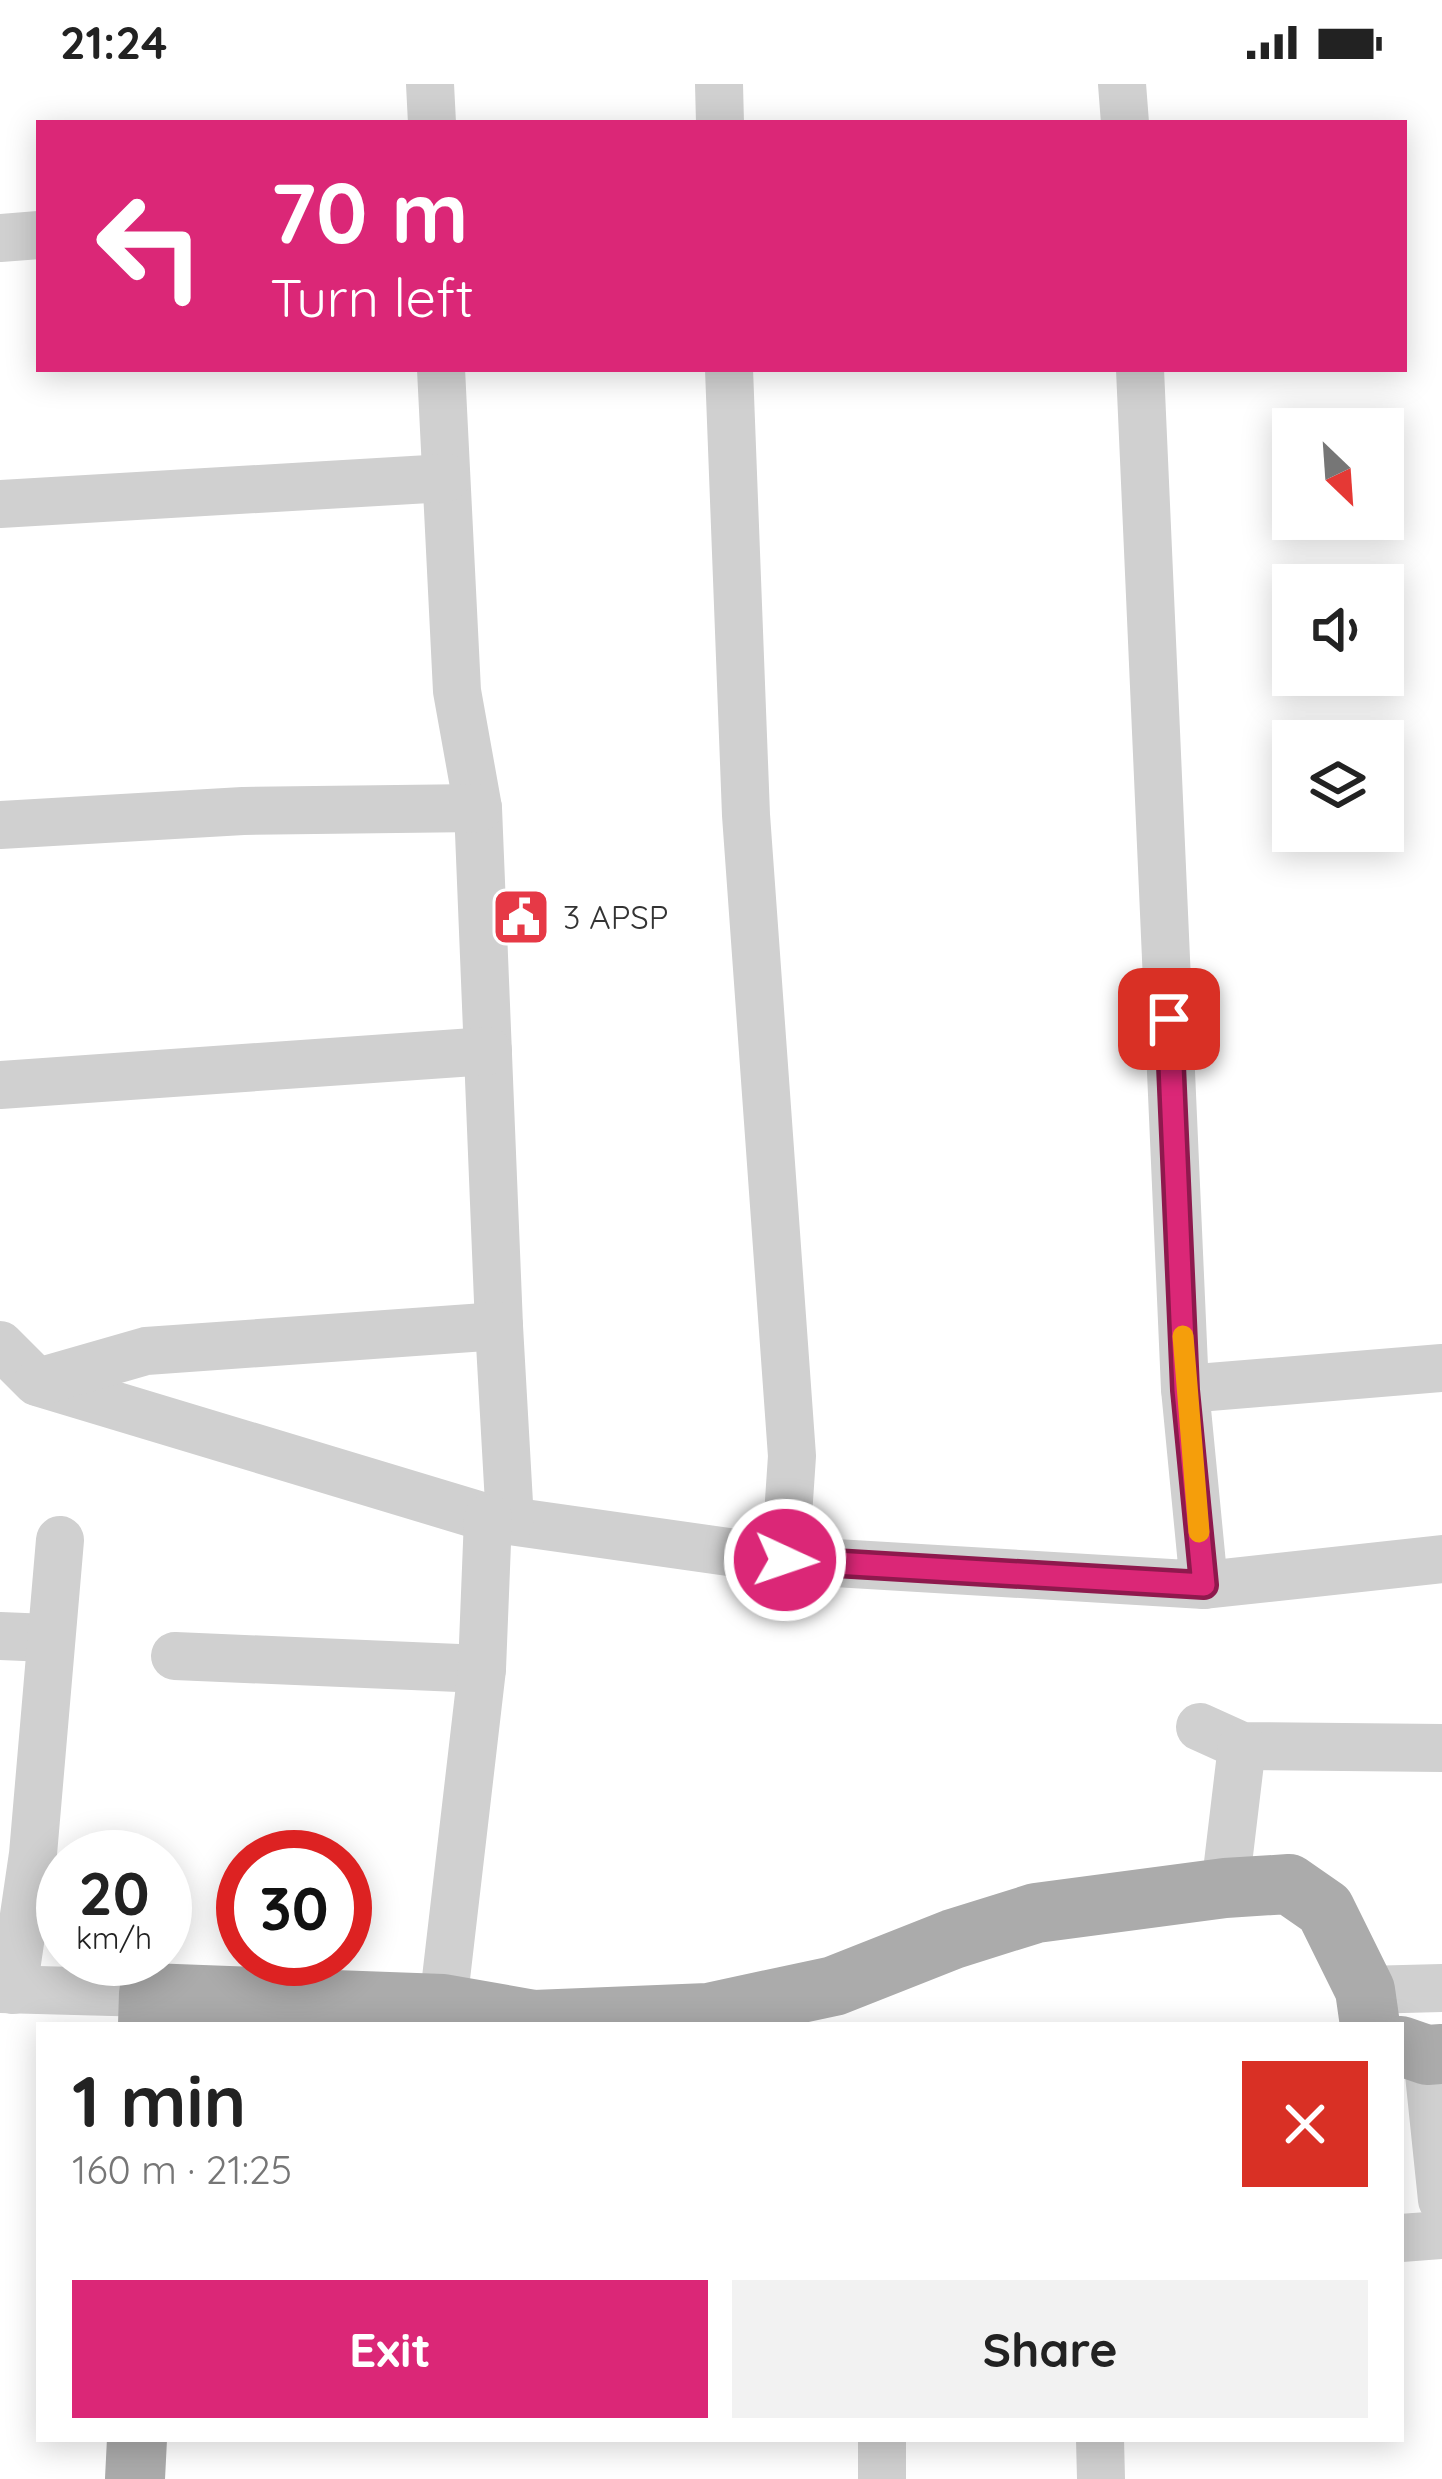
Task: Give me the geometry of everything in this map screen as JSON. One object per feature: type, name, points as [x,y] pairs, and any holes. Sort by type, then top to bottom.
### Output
[{"type":"main road","points":[[148,2009],[443,2004],[534,2020],[708,2013],[834,1986],[953,1939],[1036,1913],[1289,1884],[1325,1909],[1368,2007]]},
{"type":"main road","points":[[135,2479],[136,2442]]},
{"type":"street","points":[[430,84],[432,120]]},
{"type":"street","points":[[718,84],[720,120]]},
{"type":"street","points":[[1122,84],[1125,120]]},
{"type":"street","points":[[0,238],[36,235]]},
{"type":"street","points":[[441,372],[458,691],[478,808],[499,1326],[499,1519],[443,2004]]},
{"type":"street","points":[[729,372],[746,815],[792,1456],[785,1560]]},
{"type":"street","points":[[1140,372],[1185,1390],[1204,1585]]},
{"type":"street","points":[[0,504],[446,478]]},
{"type":"street","points":[[0,826],[243,811],[478,808]]},
{"type":"street","points":[[0,1085],[488,1051]]},
{"type":"street","points":[[38,1382],[146,1351],[499,1326]]},
{"type":"street","points":[[0,1346],[38,1382],[499,1519],[785,1560],[1204,1585],[1442,1558]]},
{"type":"street","points":[[1185,1390],[1442,1368]]},
{"type":"street","points":[[60,1540],[33,1854],[7,1990],[148,2009]]},
{"type":"street","points":[[0,1636],[48,1638]]},
{"type":"street","points":[[175,1656],[482,1669]]},
{"type":"street","points":[[1225,1888],[1221,1737],[1442,1748]]},
{"type":"street","points":[[1368,2007],[1442,1988]]},
{"type":"street","points":[[1424,2051],[1442,2200]]},
{"type":"street","points":[[1404,2238],[1442,2235]]},
{"type":"street","points":[[882,2442],[882,2479]]},
{"type":"street","points":[[1100,2442],[1102,2479]]},
{"type":"slow traffic","points":[[1183,1336],[1199,1532]]},
{"type":"place","name":"3 APSP","points":[[521,917]]},
{"type":"route","points":[[785,1560],[1204,1585],[1185,1390],[1169,1019]]}]
